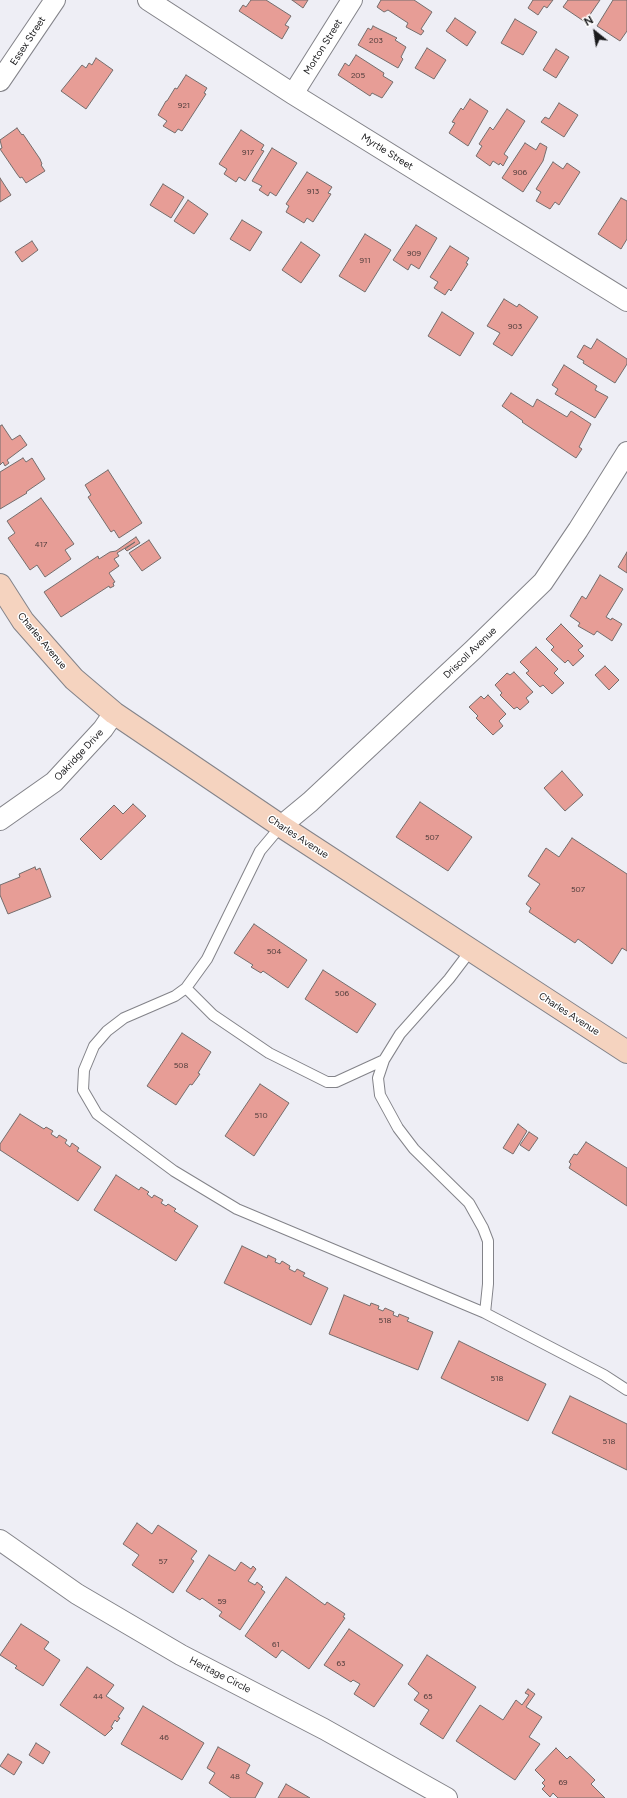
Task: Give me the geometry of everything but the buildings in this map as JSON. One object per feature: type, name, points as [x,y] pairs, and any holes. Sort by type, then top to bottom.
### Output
[{"type":"street","name":"Essex Street","points":[[0,81],[55,0]]},
{"type":"street","name":"Myrtle Street","points":[[148,0],[293,94],[627,301]]},
{"type":"street","name":"Morton Street","points":[[293,94],[352,0]]},
{"type":"street","name":"Driscoll Avenue","points":[[281,826],[328,786],[543,582],[627,452]]},
{"type":"street","name":"Charles Avenue","points":[[0,585],[23,621],[69,673],[114,713],[281,826],[627,1052]]},
{"type":"street","name":"Oakridge Drive","points":[[0,820],[54,782],[103,729],[114,713]]},
{"type":"street","name":"Heritage Circle","points":[[0,1540],[78,1594],[181,1655],[324,1729],[447,1798]]},
{"type":"lane","points":[[281,826],[260,851],[207,959],[186,988],[175,996],[124,1018],[107,1031],[94,1046],[84,1070],[83,1090],[97,1114],[174,1170],[237,1209],[485,1314],[604,1375],[627,1390]]},
{"type":"lane","points":[[471,950],[450,979],[400,1034],[384,1060],[378,1078],[380,1095],[398,1128],[414,1149],[469,1203],[483,1228],[488,1241],[488,1284],[485,1314]]},
{"type":"lane","points":[[186,988],[213,1015],[269,1053],[327,1082],[336,1082],[384,1060]]}]
